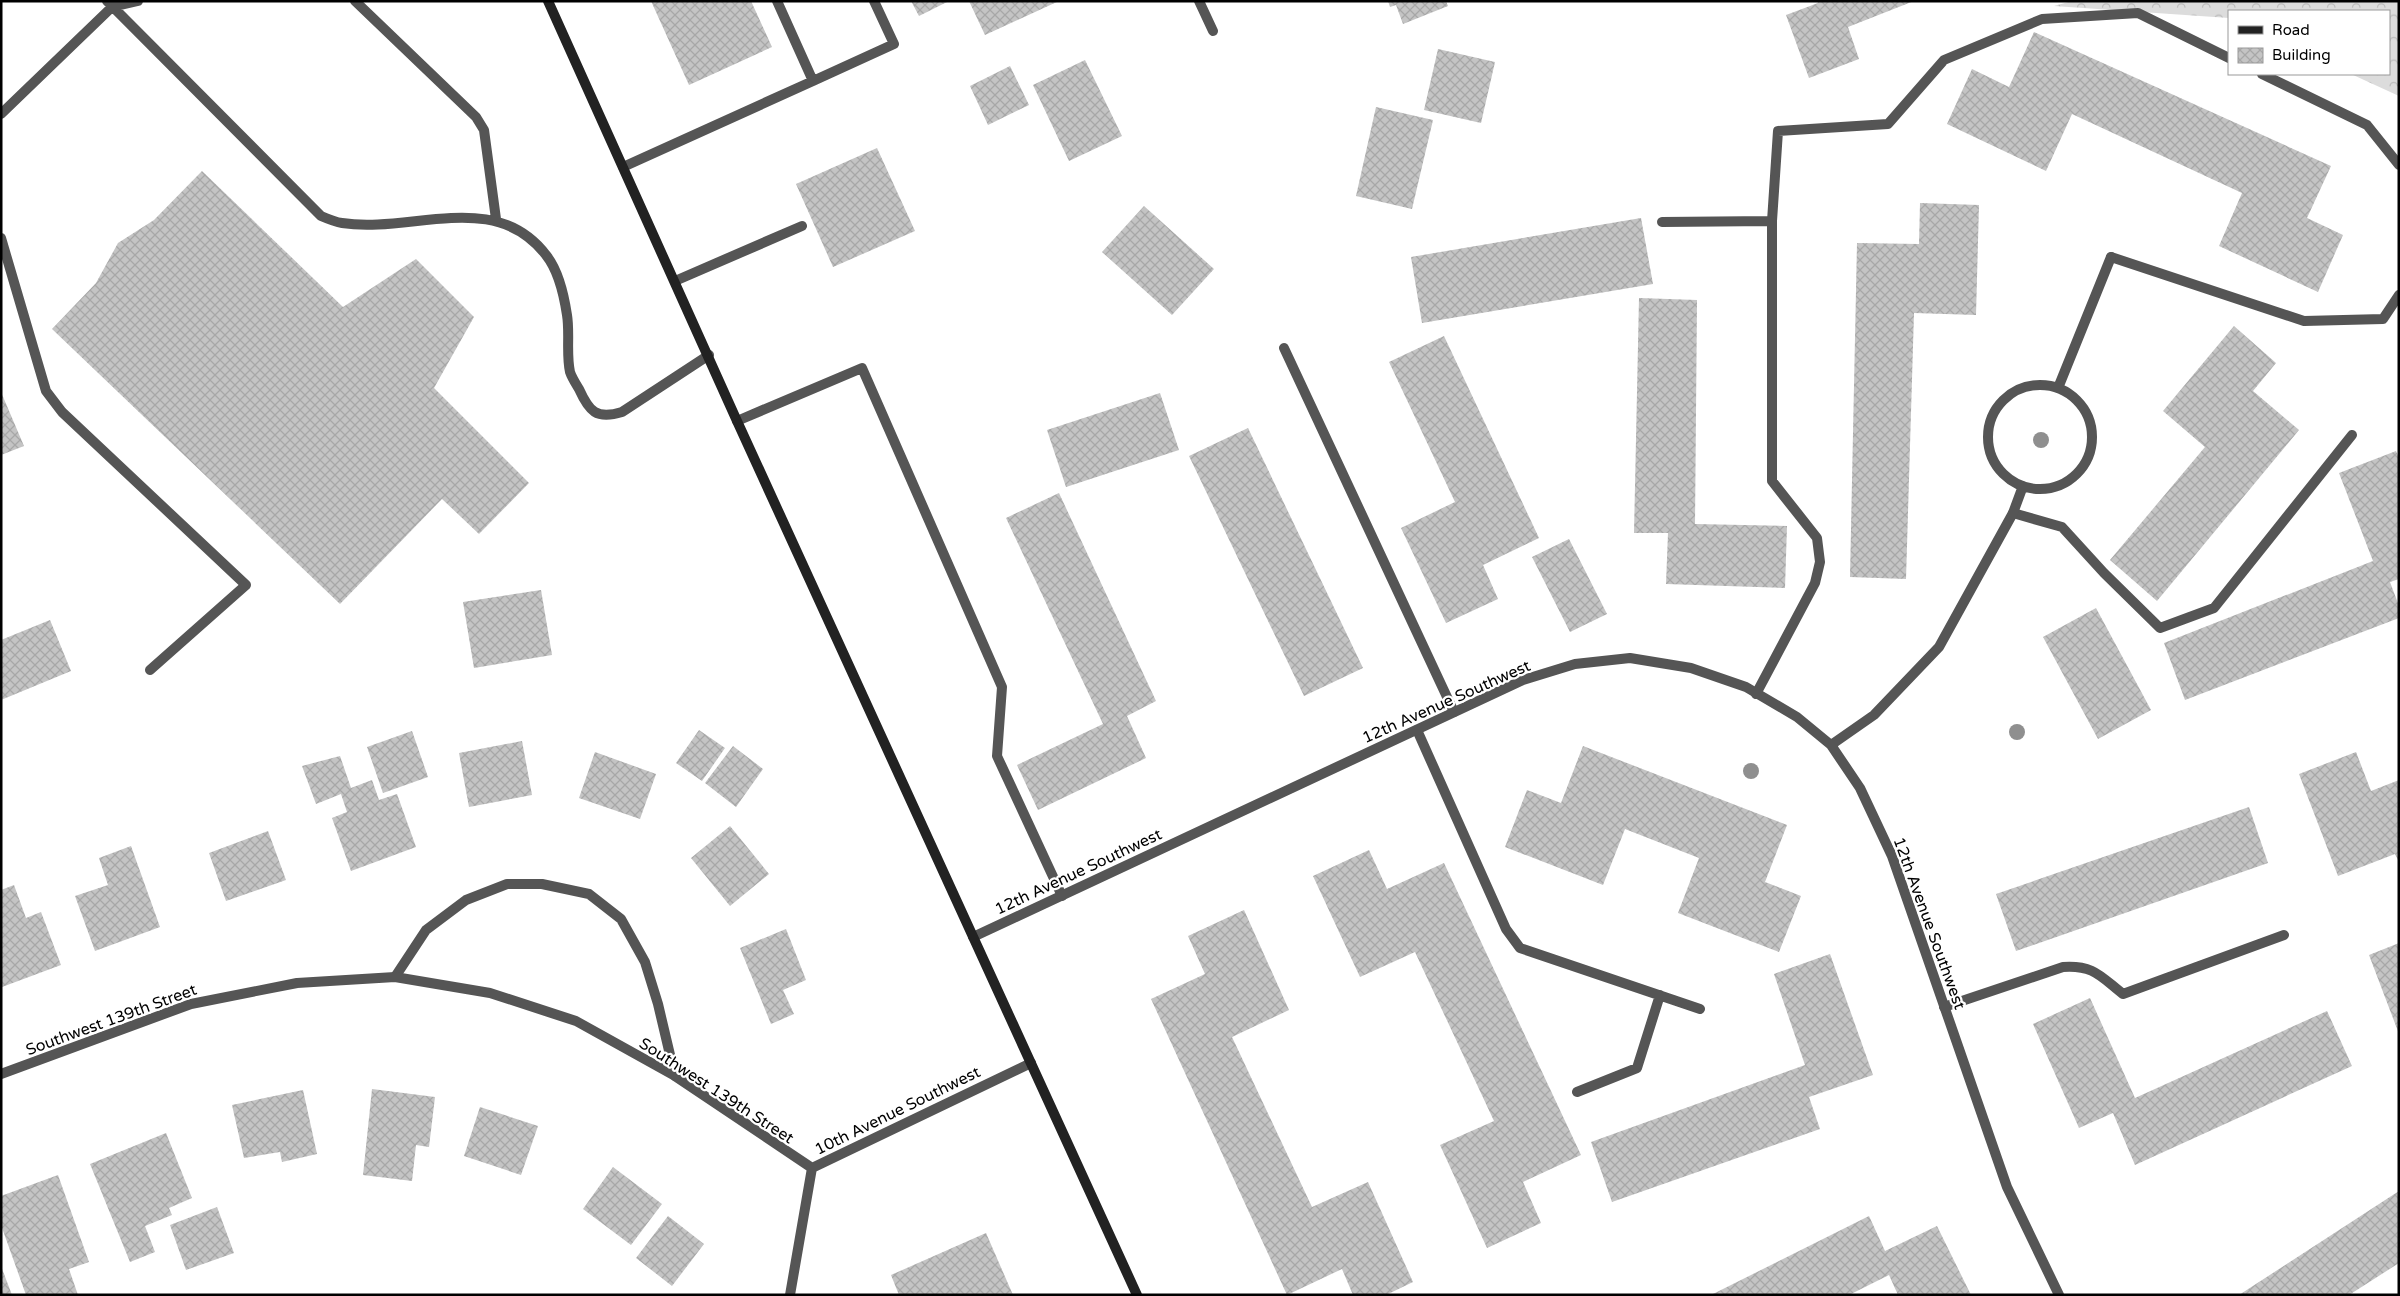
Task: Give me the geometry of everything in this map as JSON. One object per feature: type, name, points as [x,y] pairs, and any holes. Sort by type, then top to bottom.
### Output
[{"type":"main road","points":[[548,1],[709,355],[737,421],[1137,1295]]},
{"type":"street","points":[[1,114],[109,4],[138,1]]},
{"type":"street","points":[[355,1],[476,117],[484,130],[496,219]]},
{"type":"street","points":[[777,1],[813,81]]},
{"type":"street","points":[[623,167],[894,44],[874,1]]},
{"type":"street","points":[[1199,1],[1213,31]]},
{"type":"street","points":[[109,4],[321,216],[342,223],[383,224],[450,217],[496,219],[528,235],[547,255],[560,280],[567,316],[570,372],[588,407],[593,411],[608,416],[622,412],[709,355]]},
{"type":"street","points":[[1756,694],[1815,583],[1820,562],[1817,538],[1772,481],[1772,221],[1778,131],[1888,124],[1944,60],[2042,20],[2138,13],[2228,58]]},
{"type":"street","points":[[2264,75],[2366,125],[2399,165]]},
{"type":"street","points":[[1662,222],[1772,221]]},
{"type":"street","points":[[675,282],[802,226]]},
{"type":"street","points":[[1,238],[46,391],[62,412],[246,585],[150,670]]},
{"type":"street","points":[[2058,388],[2111,257],[2304,321],[2383,320],[2399,295]]},
{"type":"street","points":[[1284,348],[1454,712]]},
{"type":"street","points":[[737,421],[862,368],[1002,687],[997,756],[1062,896]]},
{"type":"street","points":[[2040,385],[2058,388],[2074,396],[2086,410],[2092,427],[2092,445],[2086,462],[2074,476],[2059,485],[2041,489],[2023,486],[2007,477],[1996,463],[1989,446],[1989,428],[1995,410],[2007,397],[2022,388],[2040,385]]},
{"type":"street","points":[[2013,513],[2062,527],[2104,573],[2160,628],[2214,608],[2352,435]]},
{"type":"street","points":[[1831,745],[1874,715],[1940,647],[2013,513],[2023,486]]},
{"type":"street","name":"12th Avenue Southwest","points":[[973,937],[1523,680],[1576,664],[1630,658],[1691,668],[1746,687],[1798,717],[1831,745],[1860,788],[1892,856],[2007,1187],[2059,1295]]},
{"type":"street","points":[[1416,730],[1506,929],[1520,948],[1700,1009]]},
{"type":"street","points":[[395,977],[426,930],[466,900],[507,884],[542,884],[589,894],[621,919],[645,962],[658,1004],[675,1076]]},
{"type":"street","points":[[1944,1007],[2063,967],[2081,966],[2094,971],[2123,994],[2284,935]]},
{"type":"street","name":"Southwest 139th Street","points":[[1,1074],[191,1004],[297,983],[395,977],[490,993],[576,1021],[675,1076],[753,1131],[812,1168]]},
{"type":"street","points":[[1577,1092],[1637,1068],[1660,995]]},
{"type":"street","name":"10th Avenue Southwest","points":[[790,1295],[812,1168],[1031,1063]]},
{"type":"green space","points":[[2072,1],[2399,1],[2399,96],[2353,75],[2390,75],[2390,10],[2228,10],[2228,18],[2054,6]]},
{"type":"building","points":[[651,1],[751,1],[772,47],[689,85]]},
{"type":"building","points":[[911,1],[949,1],[919,16]]},
{"type":"building","points":[[969,1],[1059,1],[985,35]]},
{"type":"building","points":[[1388,1],[1446,1],[1448,6],[1403,24],[1396,5],[1390,7]]},
{"type":"building","points":[[1817,1],[1914,1],[1848,27],[1859,59],[1809,78],[1786,15],[1818,3]]},
{"type":"building","points":[[2034,32],[2331,166],[2307,218],[2343,235],[2318,292],[2219,246],[2242,193],[2072,114],[2046,171],[1947,124],[1972,69],[2009,87]]},
{"type":"building","points":[[1438,49],[1495,62],[1481,123],[1424,110]]},
{"type":"building","points":[[1085,60],[1122,136],[1069,161],[1033,85]]},
{"type":"building","points":[[1010,66],[1029,105],[988,125],[970,86]]},
{"type":"building","points":[[1376,107],[1433,120],[1412,209],[1356,196]]},
{"type":"building","points":[[877,148],[915,231],[833,267],[796,184]]},
{"type":"building","points":[[202,171],[343,307],[416,259],[474,317],[434,388],[529,483],[479,534],[442,499],[340,604],[52,329],[96,283],[118,243],[154,220]]},
{"type":"building","points":[[1920,203],[1979,205],[1976,315],[1914,313],[1906,579],[1850,577],[1857,243],[1919,244]]},
{"type":"building","points":[[1144,206],[1214,269],[1172,315],[1102,252]]},
{"type":"building","points":[[1641,218],[1653,284],[1422,323],[1411,257]]},
{"type":"building","points":[[1639,298],[1697,300],[1695,524],[1787,526],[1785,588],[1666,584],[1668,533],[1634,533]]},
{"type":"building","points":[[2234,326],[2276,363],[2253,391],[2299,430],[2157,601],[2110,560],[2205,447],[2163,411]]},
{"type":"building","points":[[1444,336],[1539,538],[1483,565],[1498,599],[1446,623],[1401,528],[1455,502],[1389,362]]},
{"type":"building","points":[[1,392],[24,446],[1,455]]},
{"type":"building","points":[[1160,393],[1179,450],[1066,487],[1047,430]]},
{"type":"building","points":[[1248,428],[1363,668],[1304,696],[1189,456]]},
{"type":"building","points":[[2396,451],[2399,458],[2399,579],[2390,582],[2399,606],[2399,618],[2185,700],[2164,643],[2373,561],[2339,473]]},
{"type":"building","points":[[1059,493],[1156,701],[1127,716],[1146,758],[1038,810],[1017,765],[1103,724],[1006,518]]},
{"type":"building","points":[[1569,539],[1607,614],[1570,632],[1532,557]]},
{"type":"building","points":[[541,590],[552,655],[474,668],[463,602]]},
{"type":"building","points":[[2096,608],[2151,710],[2098,739],[2043,637]]},
{"type":"building","points":[[50,620],[71,671],[1,700],[1,640]]},
{"type":"building","points":[[699,730],[725,748],[702,781],[676,763]]},
{"type":"building","points":[[412,731],[428,777],[383,793],[367,747]]},
{"type":"building","points":[[522,741],[532,795],[469,807],[459,753]]},
{"type":"building","points":[[733,746],[763,769],[736,807],[705,783]]},
{"type":"building","points":[[1583,746],[1787,825],[1765,882],[1801,896],[1779,952],[1678,913],[1699,858],[1625,829],[1603,885],[1505,847],[1527,790],[1561,803]]},
{"type":"building","points":[[595,752],[656,774],[640,819],[579,798]]},
{"type":"building","points":[[2356,752],[2371,791],[2399,780],[2399,862],[2395,854],[2338,876],[2299,774]]},
{"type":"building","points":[[340,756],[351,788],[372,780],[379,800],[397,794],[416,847],[351,871],[332,818],[347,812],[341,794],[316,804],[302,766]]},
{"type":"building","points":[[2249,807],[2268,863],[2016,951],[1996,894]]},
{"type":"building","points":[[730,826],[769,874],[730,906],[691,858]]},
{"type":"building","points":[[268,831],[286,880],[226,901],[209,853]]},
{"type":"building","points":[[131,846],[160,927],[95,951],[75,896],[108,885],[99,858]]},
{"type":"building","points":[[1369,850],[1387,889],[1444,863],[1581,1155],[1523,1182],[1541,1223],[1487,1248],[1440,1145],[1494,1121],[1415,952],[1360,977],[1313,876]]},
{"type":"building","points":[[14,885],[26,918],[41,912],[61,965],[2,987],[1,890]]},
{"type":"building","points":[[1244,910],[1289,1010],[1232,1037],[1312,1207],[1368,1182],[1413,1282],[1386,1295],[1353,1295],[1342,1269],[1287,1295],[1151,999],[1205,974],[1188,936]]},
{"type":"building","points":[[786,929],[806,980],[783,990],[794,1014],[771,1024],[740,948]]},
{"type":"building","points":[[2399,943],[2399,1034],[2369,955]]},
{"type":"building","points":[[1830,954],[1873,1075],[1809,1097],[1820,1129],[1612,1202],[1591,1142],[1805,1065],[1774,974]]},
{"type":"building","points":[[2090,998],[2135,1098],[2327,1011],[2352,1066],[2135,1165],[2113,1113],[2079,1128],[2033,1024]]},
{"type":"building","points":[[372,1089],[435,1097],[429,1147],[416,1145],[412,1181],[363,1175]]},
{"type":"building","points":[[303,1090],[317,1154],[282,1162],[280,1152],[244,1158],[232,1105]]},
{"type":"building","points":[[480,1107],[538,1126],[521,1175],[464,1156]]},
{"type":"building","points":[[166,1133],[192,1198],[169,1208],[172,1215],[145,1226],[155,1252],[130,1262],[90,1164]]},
{"type":"building","points":[[613,1167],[662,1204],[631,1245],[583,1209]]},
{"type":"building","points":[[58,1175],[89,1262],[69,1269],[78,1295],[26,1295],[1,1225],[1,1196]]},
{"type":"building","points":[[2399,1191],[2399,1263],[2349,1295],[2239,1295]]},
{"type":"building","points":[[217,1207],[234,1253],[186,1270],[170,1225]]},
{"type":"building","points":[[668,1216],[704,1244],[672,1286],[636,1258]]},
{"type":"building","points":[[1869,1216],[1885,1251],[1937,1226],[1971,1295],[1898,1295],[1889,1275],[1849,1295],[1711,1295]]},
{"type":"building","points":[[986,1233],[1013,1295],[899,1295],[891,1275]]},
{"type":"building","points":[[1,1266],[12,1295],[1,1295]]}]
